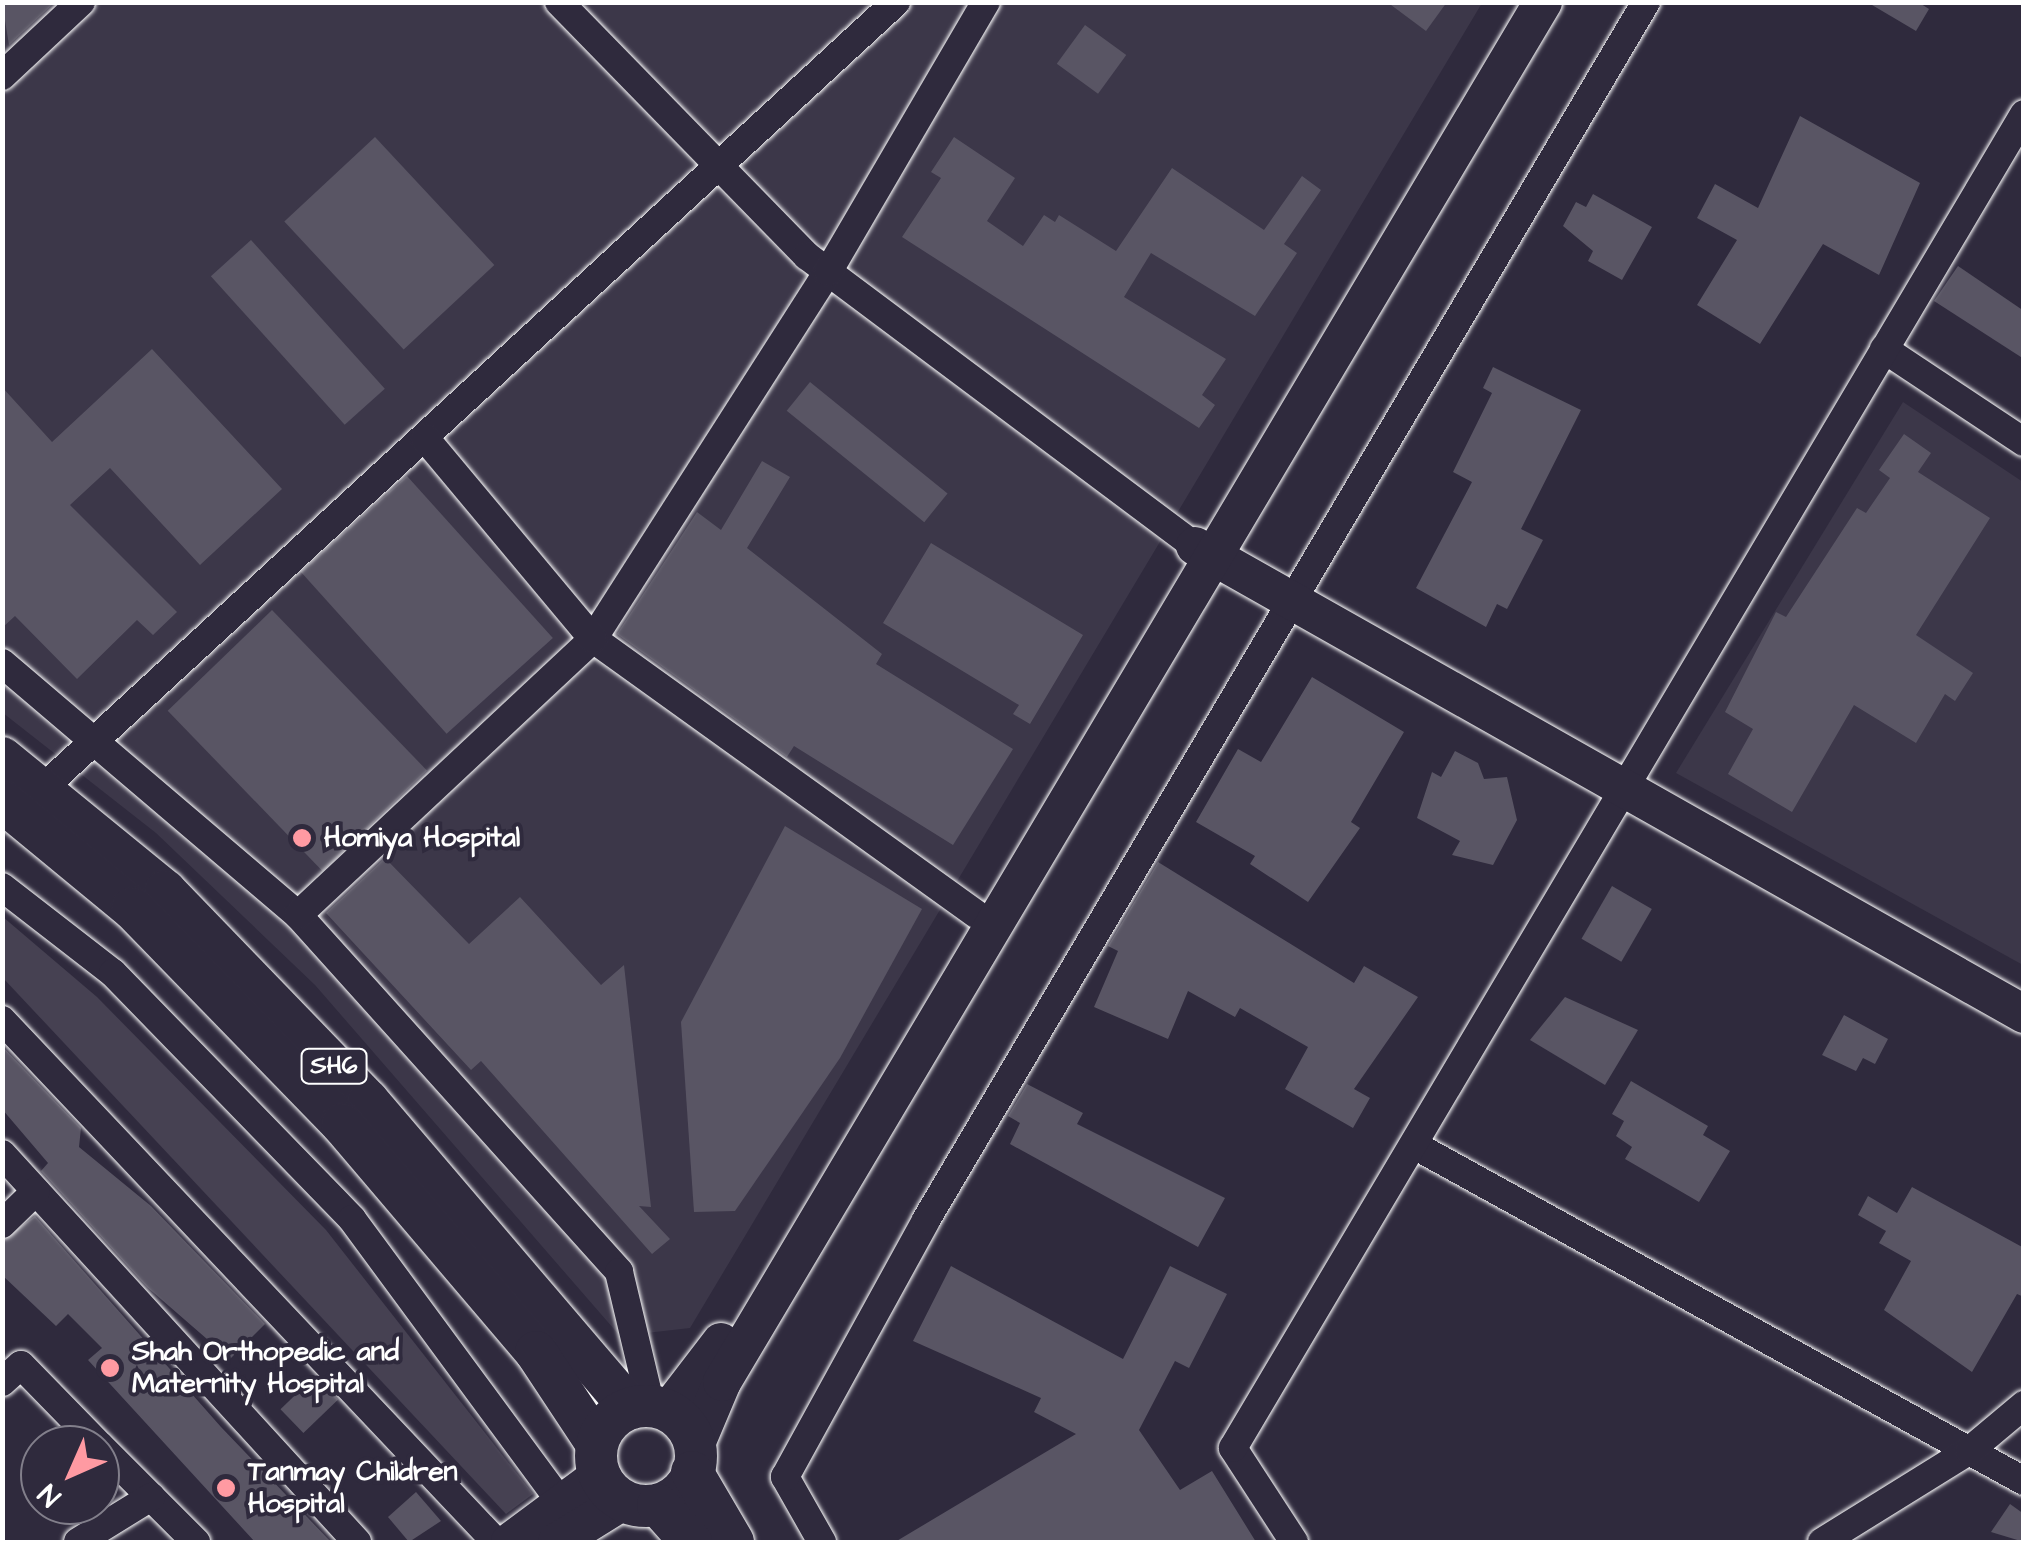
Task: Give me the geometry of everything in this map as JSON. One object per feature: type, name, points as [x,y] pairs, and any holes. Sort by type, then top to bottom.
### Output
[{"type":"main road","name":"SH6","points":[[2,758],[16,807],[132,908],[342,1124],[536,1352],[619,1481],[691,1542]]},
{"type":"main road","name":"SH6","points":[[16,807],[165,891],[368,1101],[650,1408],[694,1459],[733,1542]]},
{"type":"main road","points":[[650,1408],[614,1416],[619,1481],[677,1496],[694,1459]]},
{"type":"street","points":[[2,76],[81,2]]},
{"type":"street","points":[[559,2],[715,170],[828,272],[1204,551],[2024,1014]]},
{"type":"street","points":[[16,807],[98,738],[896,2]]},
{"type":"street","points":[[298,915],[593,639],[828,272],[986,2]]},
{"type":"street","points":[[694,1459],[722,1382],[1204,551],[1515,2]]},
{"type":"street","points":[[2,663],[98,738],[298,915],[619,1272],[650,1408],[705,1370],[976,914],[1543,2]]},
{"type":"street","points":[[822,1542],[785,1477],[926,1220],[1646,2]]},
{"type":"street","points":[[1294,1542],[1233,1448],[2024,114]]},
{"type":"street","points":[[1884,349],[2024,442]]},
{"type":"street","points":[[425,438],[593,639],[976,914]]},
{"type":"street","points":[[2,887],[113,972],[352,1218],[572,1530]]},
{"type":"street","points":[[2,1020],[496,1542]]},
{"type":"street","points":[[1414,1145],[2024,1481]]},
{"type":"street","points":[[2,1154],[358,1542]]},
{"type":"street","points":[[2,1224],[36,1191]]},
{"type":"street","points":[[2,1382],[20,1365],[80,1425]]},
{"type":"street","points":[[1822,1542],[1969,1450],[2024,1405]]},
{"type":"street","points":[[120,1465],[196,1542]]},
{"type":"street","points":[[510,1542],[572,1530],[619,1481]]},
{"type":"street","points":[[78,1542],[151,1497]]},
{"type":"shaded area","points":[[2,3],[1482,3],[690,1328],[620,1336],[315,985],[156,833],[3,713]]},
{"type":"shaded area","points":[[1903,402],[2023,482],[2023,965],[1676,773]]},
{"type":"shaded area","points":[[3,917],[97,997],[326,1230],[533,1494],[506,1514],[3,978]]},
{"type":"building","points":[[2,2],[55,2],[9,45]]},
{"type":"building","points":[[1387,2],[1447,2],[1426,31]]},
{"type":"building","points":[[1867,2],[1918,2],[1929,9],[1916,31]]},
{"type":"building","points":[[1085,25],[1126,55],[1098,94],[1057,64]]},
{"type":"building","points":[[1800,116],[1920,183],[1879,275],[1823,244],[1760,344],[1697,305],[1737,240],[1697,218],[1715,184],[1758,208]]},
{"type":"building","points":[[375,137],[494,265],[404,350],[284,222]]},
{"type":"building","points":[[954,137],[1015,178],[987,221],[1023,246],[1044,215],[1055,222],[1059,215],[1116,251],[1172,168],[1264,230],[1302,176],[1321,190],[1284,244],[1297,253],[1255,316],[1151,253],[1124,297],[1226,359],[1202,395],[1215,405],[1199,428],[902,237],[941,178],[931,172]]},
{"type":"building","points":[[1593,194],[1652,227],[1622,280],[1588,261],[1593,251],[1563,226],[1576,202],[1586,207]]},
{"type":"building","points":[[251,240],[385,389],[345,425],[211,276]]},
{"type":"building","points":[[1958,266],[2024,311],[2024,359],[1934,301]]},
{"type":"building","points":[[152,349],[282,489],[200,565],[110,468],[70,505],[177,612],[153,635],[137,620],[77,679],[15,616],[2,628],[2,387],[52,442]]},
{"type":"building","points":[[1493,367],[1581,410],[1521,529],[1543,540],[1507,609],[1497,604],[1486,627],[1416,588],[1472,482],[1453,472],[1492,393],[1483,388]]},
{"type":"building","points":[[810,382],[948,493],[924,522],[787,411]]},
{"type":"building","points":[[1904,434],[1931,453],[1918,472],[1990,518],[1916,635],[1973,673],[1955,701],[1945,694],[1916,743],[1854,705],[1792,812],[1728,774],[1753,729],[1725,712],[1776,612],[1786,617],[1857,508],[1866,513],[1890,478],[1879,470]]},
{"type":"building","points":[[762,461],[790,477],[747,548],[882,654],[876,664],[1013,749],[953,845],[794,746],[787,757],[617,634],[697,512],[721,530]]},
{"type":"building","points":[[407,476],[553,638],[447,734],[301,572]]},
{"type":"building","points":[[931,543],[1083,635],[1030,724],[1013,714],[1019,705],[883,623]]},
{"type":"building","points":[[272,610],[427,770],[323,871],[168,711]]},
{"type":"building","points":[[1312,677],[1404,732],[1351,822],[1360,828],[1308,902],[1250,864],[1255,856],[1196,822],[1238,749],[1261,762]]},
{"type":"building","points":[[1455,751],[1478,763],[1484,779],[1507,777],[1517,820],[1493,865],[1452,855],[1460,841],[1417,818],[1432,772],[1441,777]]},
{"type":"building","points":[[785,826],[922,909],[840,1058],[735,1211],[694,1212],[681,1022]]},
{"type":"building","points":[[385,858],[469,944],[520,897],[601,985],[624,965],[651,1207],[639,1206],[670,1239],[652,1254],[481,1061],[471,1070],[326,913]]},
{"type":"building","points":[[1158,862],[1354,983],[1364,966],[1418,997],[1354,1089],[1370,1098],[1353,1128],[1285,1089],[1308,1047],[1240,1008],[1235,1017],[1188,991],[1168,1039],[1094,1007],[1118,951],[1108,946]]},
{"type":"building","points":[[1612,886],[1652,909],[1621,962],[1582,939]]},
{"type":"building","points":[[1565,997],[1638,1030],[1605,1085],[1530,1040]]},
{"type":"building","points":[[1844,1015],[1888,1039],[1875,1064],[1863,1058],[1856,1071],[1822,1055]]},
{"type":"building","points":[[2,1046],[81,1128],[79,1147],[151,1206],[265,1324],[230,1359],[147,1287],[41,1171],[48,1163],[2,1109]]},
{"type":"building","points":[[1631,1081],[1708,1126],[1703,1135],[1730,1151],[1699,1202],[1625,1159],[1632,1147],[1616,1136],[1624,1121],[1612,1114]]},
{"type":"building","points":[[1027,1084],[1083,1113],[1077,1124],[1225,1198],[1198,1247],[1010,1144],[1020,1123],[1008,1116]]},
{"type":"building","points":[[1912,1187],[2024,1248],[2024,1297],[2017,1294],[1972,1372],[1884,1310],[1911,1261],[1879,1243],[1886,1231],[1858,1215],[1868,1196],[1897,1213]]},
{"type":"building","points":[[35,1216],[221,1427],[331,1542],[255,1542],[88,1360],[102,1348],[68,1314],[56,1326],[2,1275],[2,1241]]},
{"type":"building","points":[[951,1266],[1123,1359],[1170,1266],[1227,1294],[1189,1368],[1175,1361],[1139,1430],[1180,1490],[1212,1471],[1256,1542],[895,1542],[1076,1434],[1034,1412],[1041,1398],[913,1341]]},
{"type":"building","points":[[315,1376],[338,1400],[303,1433],[280,1409]]},
{"type":"building","points":[[416,1492],[441,1521],[409,1542],[388,1517]]},
{"type":"building","points":[[2010,1504],[2024,1514],[2024,1542],[1991,1532]]},
{"type":"place","name":"Homiya Hospital","points":[[302,838]]},
{"type":"place","name":"Shah Orthopedic and Maternity Hospital","points":[[110,1368]]},
{"type":"place","name":"Tanmay Children Hospital","points":[[226,1488]]}]
